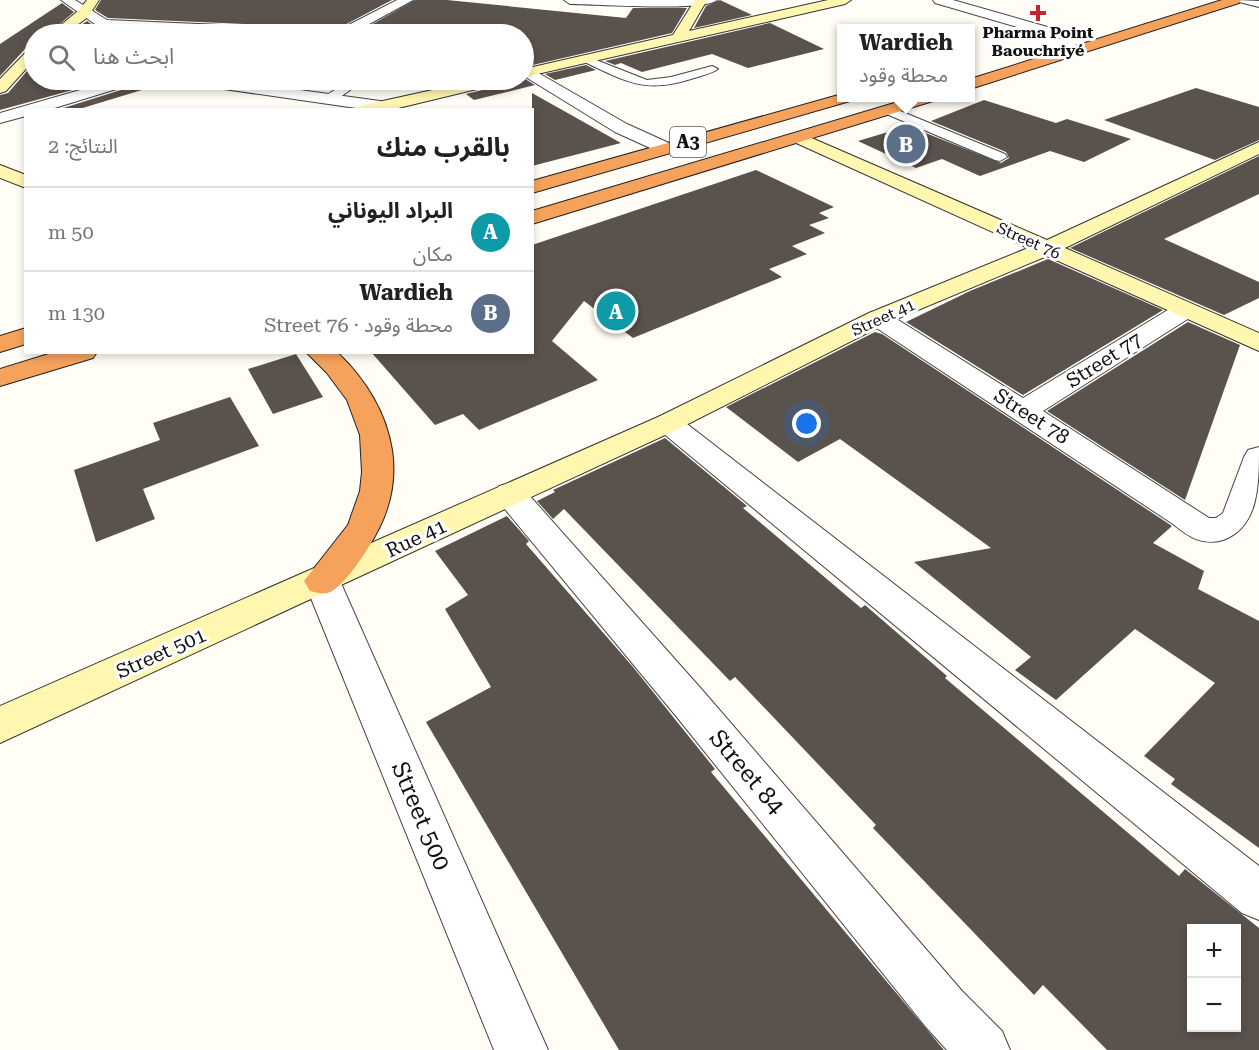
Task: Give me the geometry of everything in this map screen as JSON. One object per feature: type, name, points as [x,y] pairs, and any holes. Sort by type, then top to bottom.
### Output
[{"type":"highway","points":[[975,82],[1235,0]]},
{"type":"highway","points":[[1029,44],[1066,33]]},
{"type":"highway","name":"A3","points":[[534,186],[837,100]]},
{"type":"highway","name":"A3","points":[[534,217],[800,138],[885,104]]},
{"type":"highway","points":[[0,344],[24,337]]},
{"type":"highway","points":[[0,378],[78,354]]},
{"type":"highway","points":[[321,354],[358,395],[372,426],[378,454],[378,484],[364,526],[322,581]]},
{"type":"street","points":[[67,0],[83,14],[105,24]]},
{"type":"street","points":[[70,24],[83,14],[93,0]]},
{"type":"street","points":[[361,24],[407,0]]},
{"type":"street","points":[[570,0],[704,0]]},
{"type":"street","points":[[678,38],[704,0]]},
{"type":"street","points":[[534,71],[845,0]]},
{"type":"street","points":[[939,0],[1066,33]]},
{"type":"street","points":[[0,88],[24,63]]},
{"type":"street","points":[[534,78],[621,128],[665,148]]},
{"type":"street","points":[[34,108],[96,90]]},
{"type":"street","points":[[282,90],[373,108],[452,90]]},
{"type":"street","points":[[0,118],[24,111]]},
{"type":"street","name":"Street 76","points":[[800,138],[1259,343]]},
{"type":"street","name":"Street 41","points":[[510,494],[668,423],[878,318],[1048,248],[1259,147]]},
{"type":"street","points":[[0,171],[24,183]]},
{"type":"street","points":[[0,192],[24,185]]},
{"type":"street","name":"Street 77","points":[[1024,411],[1185,310]]},
{"type":"street","name":"Street 78","points":[[878,318],[1185,516],[1202,530],[1217,530],[1237,519],[1259,457]]},
{"type":"street","points":[[668,423],[1259,896]]},
{"type":"street","name":"Rue 41","points":[[322,581],[510,494]]},
{"type":"street","name":"Street 84","points":[[510,494],[690,704],[944,1009],[983,1050]]},
{"type":"street","name":"Street 501","points":[[0,725],[322,581]]},
{"type":"street","name":"Street 500","points":[[322,581],[520,1050]]},
{"type":"lane","points":[[1242,0],[1259,4]]},
{"type":"lane","points":[[586,59],[649,83],[712,69]]},
{"type":"lane","points":[[329,99],[343,90]]},
{"type":"lane","points":[[885,104],[1000,157]]},
{"type":"building","points":[[101,0],[392,0],[347,24],[247,24],[108,18],[95,10]]},
{"type":"building","points":[[415,0],[447,0],[626,18],[633,8],[687,8],[672,33],[534,65],[534,24],[373,24]]},
{"type":"building","points":[[720,0],[752,15],[694,28],[706,6]]},
{"type":"building","points":[[62,3],[74,12],[60,24],[30,24]]},
{"type":"building","points":[[770,23],[824,49],[748,68],[712,54],[642,72],[621,63],[615,65],[605,61]]},
{"type":"building","points":[[24,28],[24,50],[0,76],[0,44]]},
{"type":"building","points":[[586,65],[596,70],[555,80],[545,74]]},
{"type":"building","points":[[24,75],[24,90],[73,90],[0,110],[0,95],[8,93]]},
{"type":"building","points":[[1196,88],[1259,107],[1259,140],[1215,160],[1104,120]]},
{"type":"building","points":[[121,90],[142,90],[83,108],[63,108]]},
{"type":"building","points":[[482,90],[515,90],[474,100],[466,94]]},
{"type":"building","points":[[532,93],[621,143],[534,165],[534,108],[532,108]]},
{"type":"building","points":[[984,100],[1056,123],[1067,119],[1131,139],[1084,162],[1050,151],[980,176],[942,159],[916,168],[858,141],[908,126],[1001,163],[1009,158],[1006,152],[931,121]]},
{"type":"building","points":[[1259,156],[1259,194],[1164,239],[1259,282],[1259,298],[1224,315],[1070,248]]},
{"type":"building","points":[[756,170],[834,207],[819,213],[829,218],[809,225],[825,233],[792,246],[807,254],[769,269],[782,277],[633,338],[584,301],[552,341],[598,380],[479,430],[463,414],[435,425],[373,354],[534,354],[534,244]]},
{"type":"building","points":[[1048,259],[1163,310],[1023,395],[906,322],[970,291]]},
{"type":"building","points":[[1188,322],[1240,345],[1185,500],[1047,411]]},
{"type":"building","points":[[875,332],[882,334],[1172,526],[1153,543],[1204,571],[1198,589],[1259,621],[1259,848],[1171,784],[1175,779],[1144,756],[1215,683],[1135,629],[1056,700],[1015,670],[1031,657],[914,562],[991,548],[840,439],[798,462],[726,407]]},
{"type":"building","points":[[296,354],[323,397],[273,414],[248,369]]},
{"type":"building","points":[[230,397],[259,446],[143,489],[155,519],[96,542],[74,470],[160,440],[153,423]]},
{"type":"building","points":[[665,438],[747,506],[743,508],[861,608],[865,605],[947,676],[945,678],[1179,876],[1185,869],[1259,928],[1259,1050],[1107,1050],[1043,985],[1034,995],[873,828],[876,825],[735,677],[730,681],[564,509],[553,519],[537,501],[555,492],[553,490]]},
{"type":"building","points":[[507,516],[529,541],[526,544],[633,667],[715,769],[711,772],[944,1050],[619,1050],[426,722],[491,687],[445,609],[468,595],[435,551]]},
{"type":"place","name":"Pharma Point Baouchriyé","points":[[1038,13]]},
{"type":"place","name":"Wardieh","points":[[906,144]]},
{"type":"place","name":"البراد اليوناني","points":[[616,311]]}]
